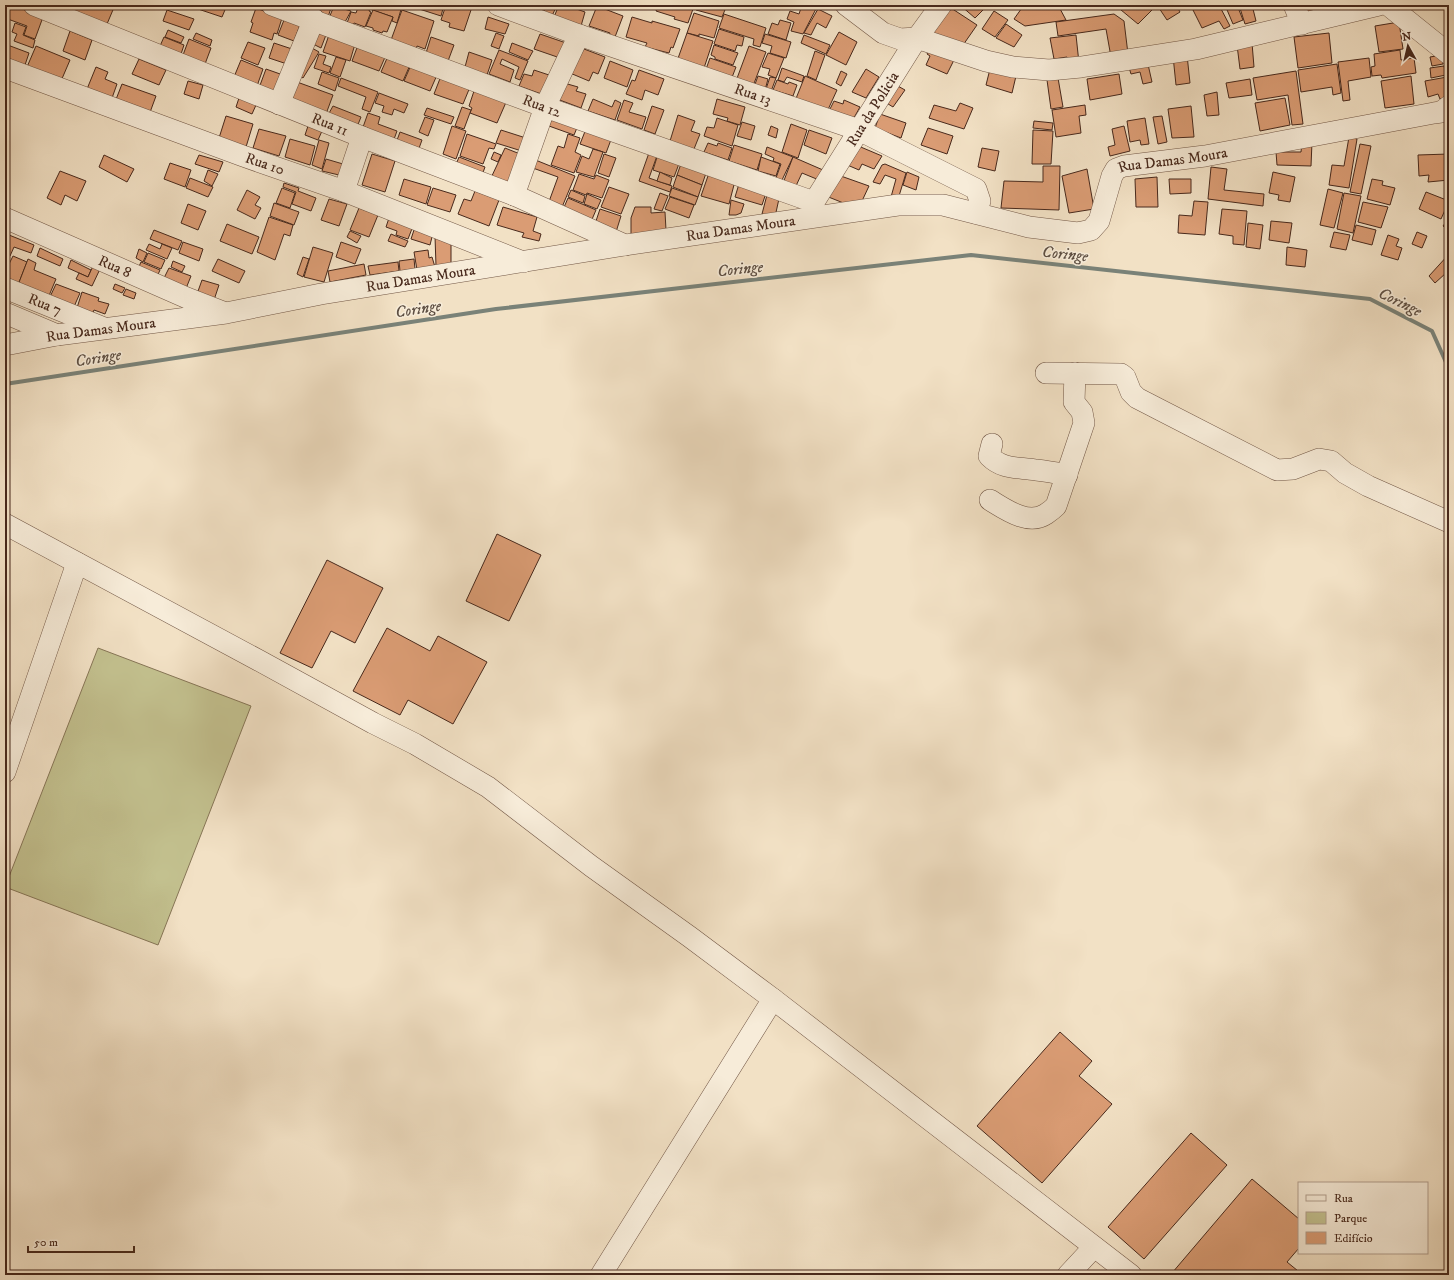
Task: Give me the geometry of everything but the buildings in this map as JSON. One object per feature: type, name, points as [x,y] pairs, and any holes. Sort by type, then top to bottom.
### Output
[{"type":"street","name":"Rua 11","points":[[34,5],[362,137],[514,195],[625,245]]},
{"type":"street","name":"Rua 12","points":[[272,5],[813,209]]},
{"type":"street","name":"Rua 13","points":[[498,5],[579,35],[859,130],[976,189],[980,201],[976,214]]},
{"type":"street","points":[[846,5],[882,33],[900,40],[917,38],[986,61],[1013,67],[1049,70],[1081,67],[1196,49],[1379,5]]},
{"type":"street","name":"Rua da Policia","points":[[813,209],[859,130],[917,38],[940,5]]},
{"type":"street","points":[[1294,5],[1302,24]]},
{"type":"street","points":[[1388,5],[1449,54]]},
{"type":"street","points":[[279,104],[314,20]]},
{"type":"street","points":[[514,195],[545,107],[579,35]]},
{"type":"street","name":"Rua 10","points":[[5,68],[243,156],[344,191],[523,262]]},
{"type":"street","name":"Rua Damas Moura","points":[[5,345],[57,335],[226,313],[321,294],[625,245],[813,209],[898,205],[943,205],[1029,227],[1078,233],[1091,230],[1099,221],[1112,176],[1116,169],[1124,166],[1205,156],[1441,110]]},
{"type":"street","points":[[344,191],[362,137]]},
{"type":"street","name":"Rua 8","points":[[5,218],[187,298],[226,313]]},
{"type":"street","name":"Rua 7","points":[[5,288],[107,329]]},
{"type":"street","points":[[5,314],[57,335]]},
{"type":"street","points":[[1046,373],[1121,374],[1125,377],[1131,392],[1137,398],[1277,470],[1293,469],[1319,459],[1331,461],[1345,473],[1368,486],[1449,522]]},
{"type":"street","points":[[990,500],[1020,516],[1033,518],[1045,515],[1056,506],[1084,423],[1082,412],[1074,402],[1075,373]]},
{"type":"street","points":[[992,444],[989,456],[994,461],[1014,469],[1034,470],[1067,475]]},
{"type":"street","points":[[5,524],[373,723],[415,744],[488,787],[591,866],[690,937],[1131,1275]]},
{"type":"street","points":[[5,772],[77,563]]},
{"type":"street","points":[[601,1275],[773,1000]]},
{"type":"street","points":[[1068,1275],[1094,1247]]},
{"type":"green space","points":[[98,648],[251,706],[158,945],[5,887]]},
{"type":"waterway","name":"Coringe","points":[[5,384],[496,309],[971,255],[1370,299],[1432,331],[1449,369]]}]
